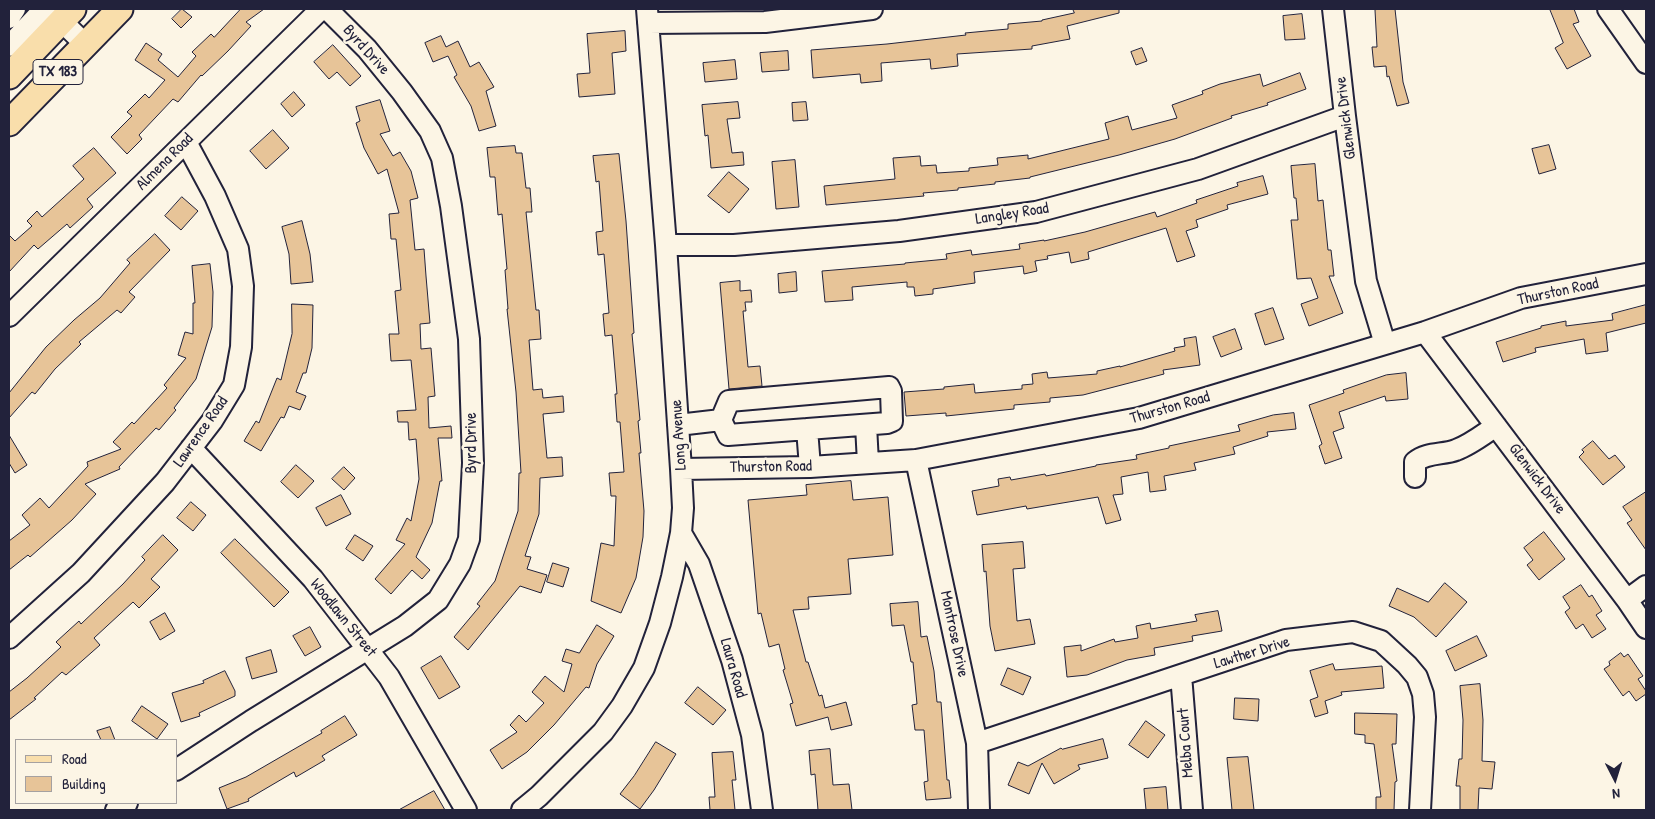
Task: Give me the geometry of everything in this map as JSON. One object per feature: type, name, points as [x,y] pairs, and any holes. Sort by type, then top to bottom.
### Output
[{"type":"main road","name":"TX 183","points":[[9,124],[120,9]]},
{"type":"main road","name":"TX 183","points":[[9,76],[57,12]]},
{"type":"street","points":[[9,18],[15,9]]},
{"type":"street","name":"Almena Road","points":[[9,316],[322,9]]},
{"type":"street","name":"Byrd Drive","points":[[178,769],[251,721],[405,626],[438,600],[460,564],[469,539],[473,462],[470,339],[452,206],[442,158],[430,131],[402,92],[367,49],[327,9]]},
{"type":"street","points":[[648,16],[765,22],[872,9]]},
{"type":"street","name":"Glenwick Drive","points":[[1333,9],[1366,281],[1385,344]]},
{"type":"street","points":[[1608,9],[1645,59]]},
{"type":"street","points":[[9,46],[57,12],[85,44]]},
{"type":"street","name":"Long Avenue","points":[[522,810],[539,796],[603,732],[622,706],[644,668],[660,623],[681,533],[683,508],[681,469],[648,16]]},
{"type":"street","name":"Langley Road","points":[[666,246],[734,245],[899,231],[1036,212],[1198,169],[1345,116]]},
{"type":"street","name":"Lawrence Road","points":[[9,638],[81,573],[165,482],[212,421],[234,385],[241,348],[243,286],[238,249],[215,196],[186,142]]},
{"type":"street","name":"Thurston Road","points":[[681,469],[810,466],[916,460],[1139,418],[1425,332],[1521,298],[1646,274]]},
{"type":"street","name":"Glenwick Drive","points":[[1425,332],[1627,600],[1646,628]]},
{"type":"street","points":[[889,387],[891,391],[892,421],[887,423],[728,435],[721,420],[729,400],[889,387]]},
{"type":"street","points":[[678,425],[721,420]]},
{"type":"street","points":[[866,425],[868,463]]},
{"type":"street","points":[[1415,477],[1415,462],[1419,459],[1429,455],[1457,450],[1496,426]]},
{"type":"street","points":[[807,429],[810,466]]},
{"type":"street","name":"Woodlawn Street","points":[[191,448],[313,579],[390,676],[466,810]]},
{"type":"street","name":"Montrose Drive","points":[[916,460],[977,743],[979,810]]},
{"type":"street","name":"Laura Road","points":[[681,533],[699,564],[732,660],[752,735],[762,810]]},
{"type":"street","points":[[1627,600],[1646,586]]},
{"type":"street","name":"Lawther Drive","points":[[977,743],[1286,640],[1352,632],[1381,641],[1417,677],[1423,694],[1425,717],[1420,810]]},
{"type":"street","name":"Melba Court","points":[[1181,675],[1192,810]]},
{"type":"building","points":[[182,9],[192,17],[181,28],[172,19]]},
{"type":"building","points":[[241,9],[264,9],[246,22],[251,26],[228,51],[201,75],[178,102],[173,99],[139,135],[142,139],[127,154],[111,137],[132,116],[127,112],[145,94],[149,98],[165,80],[135,60],[146,43],[162,54],[158,60],[178,77],[196,56],[192,52],[211,34],[214,37]]},
{"type":"building","points":[[1073,9],[1119,9],[1119,13],[1067,26],[1070,39],[1032,46],[1032,49],[957,54],[958,66],[931,69],[930,59],[881,63],[882,81],[861,83],[860,74],[813,78],[811,50],[887,44],[1008,29],[1008,24],[1042,21],[1074,13]]},
{"type":"building","points":[[1395,9],[1403,82],[1409,103],[1397,106],[1389,76],[1387,77],[1386,66],[1374,67],[1372,47],[1377,47],[1375,10]]},
{"type":"building","points":[[1550,9],[1574,9],[1579,22],[1573,24],[1591,56],[1567,69],[1555,48],[1563,43]]},
{"type":"building","points":[[1302,14],[1305,39],[1285,40],[1283,16]]},
{"type":"building","points":[[625,31],[626,51],[612,53],[615,94],[579,97],[577,74],[590,73],[587,34]]},
{"type":"building","points":[[441,36],[446,47],[458,41],[470,67],[479,62],[494,87],[486,91],[496,126],[479,131],[471,106],[454,77],[457,75],[448,56],[433,62],[425,43]]},
{"type":"building","points":[[333,45],[361,76],[350,86],[337,72],[329,79],[314,62]]},
{"type":"building","points":[[1142,48],[1147,61],[1136,65],[1131,52]]},
{"type":"building","points":[[788,51],[789,70],[762,72],[760,53]]},
{"type":"building","points":[[735,60],[737,79],[705,82],[703,63]]},
{"type":"building","points":[[1300,73],[1306,89],[1267,103],[1268,105],[1231,116],[1232,118],[1175,139],[1119,155],[1030,178],[995,182],[995,184],[923,193],[924,196],[826,205],[824,186],[895,179],[893,158],[920,156],[921,166],[936,165],[937,173],[969,171],[969,168],[998,165],[997,158],[1028,155],[1028,159],[1109,139],[1105,123],[1128,116],[1132,130],[1177,118],[1172,105],[1203,94],[1202,91],[1220,84],[1260,74],[1263,86]]},
{"type":"building","points":[[294,92],[305,105],[292,117],[281,104]]},
{"type":"building","points":[[380,100],[390,131],[380,134],[393,156],[400,152],[411,171],[418,198],[410,200],[415,250],[424,249],[430,323],[420,324],[421,349],[431,348],[435,396],[428,397],[429,428],[451,426],[452,438],[438,438],[442,481],[440,481],[432,523],[416,557],[430,570],[422,579],[412,570],[391,594],[375,579],[405,544],[396,540],[407,518],[411,521],[419,479],[416,439],[409,440],[408,422],[398,422],[397,411],[416,410],[411,360],[391,361],[389,334],[399,334],[395,291],[401,290],[396,239],[391,239],[389,214],[399,213],[387,169],[378,174],[364,148],[356,123],[360,121],[356,107]]},
{"type":"building","points":[[738,102],[740,118],[727,119],[732,153],[743,152],[744,165],[711,168],[708,135],[705,136],[702,105]]},
{"type":"building","points":[[806,102],[808,120],[793,121],[792,103]]},
{"type":"building","points":[[273,130],[289,148],[266,169],[250,151]]},
{"type":"building","points":[[1549,145],[1556,169],[1539,174],[1532,149]]},
{"type":"building","points":[[515,146],[516,153],[522,153],[526,188],[530,188],[532,212],[526,212],[536,310],[539,310],[541,339],[529,340],[533,390],[542,389],[543,398],[563,396],[564,412],[543,414],[547,458],[562,457],[563,476],[540,478],[539,514],[525,556],[531,557],[527,569],[547,575],[541,593],[520,586],[468,650],[454,637],[480,606],[477,604],[495,581],[518,511],[519,473],[521,473],[516,392],[507,309],[505,270],[507,269],[502,214],[498,215],[495,177],[490,177],[487,148]]},
{"type":"building","points":[[94,148],[116,173],[87,199],[93,207],[70,228],[67,224],[38,249],[34,245],[9,272],[9,235],[15,241],[32,226],[27,221],[37,211],[42,217],[84,179],[73,166]]},
{"type":"building","points":[[619,154],[634,333],[632,334],[640,420],[638,421],[641,453],[639,453],[644,511],[643,537],[636,578],[621,613],[591,601],[601,543],[614,546],[616,496],[611,496],[609,473],[624,472],[620,422],[617,422],[615,394],[617,394],[612,335],[605,336],[603,314],[609,313],[604,254],[598,255],[596,232],[603,231],[599,181],[596,182],[593,156]]},
{"type":"building","points":[[795,160],[799,207],[776,209],[772,162]]},
{"type":"building","points":[[1315,164],[1318,201],[1323,200],[1328,250],[1331,250],[1334,276],[1329,276],[1343,313],[1309,326],[1301,304],[1318,298],[1311,278],[1297,279],[1291,220],[1298,220],[1291,166]]},
{"type":"building","points":[[729,172],[749,189],[729,213],[708,196]]},
{"type":"building","points":[[1263,176],[1268,194],[1227,205],[1228,209],[1196,220],[1198,227],[1186,231],[1195,256],[1177,262],[1166,228],[1088,252],[1089,259],[1071,263],[1069,252],[1047,256],[1048,259],[1035,261],[1037,271],[1024,274],[1023,266],[974,272],[975,283],[933,289],[933,294],[915,296],[914,287],[907,287],[907,282],[852,287],[853,300],[825,302],[822,271],[947,259],[946,254],[971,250],[972,255],[1020,249],[1019,244],[1044,241],[1085,232],[1155,212],[1157,217],[1197,203],[1196,200],[1238,186],[1237,183]]},
{"type":"building","points":[[182,197],[198,211],[181,230],[165,216]]},
{"type":"building","points":[[302,221],[310,254],[313,282],[291,284],[289,254],[282,227]]},
{"type":"building","points":[[155,234],[170,250],[129,292],[135,297],[121,313],[117,310],[79,342],[81,344],[55,369],[35,394],[32,392],[9,418],[9,393],[46,347],[100,298],[130,263],[127,260]]},
{"type":"building","points":[[210,264],[213,292],[212,327],[196,379],[174,408],[176,410],[159,430],[156,428],[119,467],[120,469],[85,484],[96,494],[72,520],[30,557],[28,555],[9,570],[9,541],[30,525],[22,515],[40,498],[49,508],[88,466],[87,462],[121,449],[113,442],[132,422],[134,424],[167,388],[164,385],[186,358],[178,355],[185,332],[193,334],[193,303],[195,303],[192,266]]},
{"type":"building","points":[[796,272],[797,291],[779,293],[778,274]]},
{"type":"building","points":[[740,281],[740,291],[751,290],[752,302],[745,302],[746,311],[743,311],[748,367],[760,366],[762,386],[729,389],[720,283]]},
{"type":"building","points":[[292,304],[313,305],[312,348],[306,373],[303,373],[296,392],[306,396],[300,410],[289,406],[284,418],[281,417],[261,451],[244,441],[256,421],[259,423],[277,378],[281,380],[292,334]]},
{"type":"building","points":[[1646,305],[1646,323],[1606,333],[1608,351],[1586,354],[1584,339],[1535,348],[1536,352],[1503,362],[1496,342],[1541,328],[1541,326],[1566,321],[1566,326],[1613,320],[1612,314]]},
{"type":"building","points":[[1273,308],[1284,339],[1265,345],[1255,314]]},
{"type":"building","points":[[1235,329],[1242,349],[1221,357],[1213,337]]},
{"type":"building","points":[[1196,337],[1200,365],[1163,370],[1164,374],[1083,395],[1050,398],[1050,402],[1014,405],[1014,409],[946,416],[946,413],[906,416],[904,392],[944,389],[944,387],[974,384],[975,393],[1022,389],[1022,385],[1033,384],[1032,374],[1047,372],[1048,378],[1097,374],[1097,371],[1120,367],[1175,351],[1174,348],[1185,346],[1184,339]]},
{"type":"building","points":[[1406,373],[1408,399],[1386,401],[1385,396],[1339,412],[1344,428],[1333,432],[1342,458],[1325,464],[1319,446],[1322,444],[1309,405],[1344,393],[1343,390],[1386,375]]},
{"type":"building","points":[[1294,413],[1296,429],[1267,432],[1268,436],[1233,447],[1235,454],[1194,463],[1196,470],[1164,476],[1166,490],[1150,492],[1148,472],[1121,477],[1123,494],[1113,495],[1121,520],[1106,524],[1098,497],[1027,509],[1026,506],[977,515],[972,491],[999,486],[998,479],[1010,477],[1011,480],[1045,474],[1046,476],[1096,465],[1137,459],[1136,455],[1169,448],[1169,446],[1240,431],[1238,425],[1273,415]]},
{"type":"building","points":[[9,435],[27,465],[15,473],[9,463]]},
{"type":"building","points":[[1593,441],[1609,459],[1615,455],[1625,467],[1603,485],[1579,457],[1584,452],[1582,450]]},
{"type":"building","points":[[296,465],[314,481],[298,498],[281,482]]},
{"type":"building","points":[[344,467],[355,478],[344,490],[332,479]]},
{"type":"building","points":[[851,481],[853,500],[888,497],[893,555],[848,559],[851,594],[808,597],[809,609],[793,610],[806,662],[808,662],[819,696],[822,695],[825,708],[846,702],[852,725],[831,730],[828,717],[796,726],[790,704],[793,703],[783,670],[785,669],[779,644],[769,647],[761,613],[758,614],[748,500],[807,495],[806,485]]},
{"type":"building","points":[[1646,492],[1646,550],[1627,523],[1632,520],[1623,507]]},
{"type":"building","points":[[341,495],[351,514],[326,526],[316,508]]},
{"type":"building","points":[[191,502],[206,515],[193,531],[177,518]]},
{"type":"building","points":[[1544,532],[1565,559],[1539,580],[1527,565],[1533,560],[1524,548]]},
{"type":"building","points":[[163,535],[178,550],[151,579],[160,587],[139,608],[133,602],[94,638],[100,645],[66,675],[62,672],[34,698],[36,699],[9,720],[9,692],[61,647],[56,642],[79,621],[81,624],[123,584],[145,560],[142,557]]},
{"type":"building","points":[[355,535],[373,546],[363,561],[346,549]]},
{"type":"building","points":[[235,539],[289,592],[274,607],[221,553]]},
{"type":"building","points":[[1023,542],[1025,568],[1013,569],[1017,621],[1030,619],[1035,644],[995,651],[990,626],[982,545]]},
{"type":"building","points":[[553,563],[569,568],[563,587],[547,582]]},
{"type":"building","points":[[1445,583],[1467,602],[1436,637],[1414,617],[1389,606],[1397,588],[1428,602]]},
{"type":"building","points":[[1581,585],[1589,597],[1592,595],[1602,611],[1596,615],[1606,629],[1592,638],[1583,624],[1576,629],[1565,612],[1570,608],[1563,597]]},
{"type":"building","points":[[918,602],[921,637],[927,636],[934,671],[937,702],[941,702],[947,780],[949,780],[951,798],[926,800],[924,782],[928,781],[924,730],[915,730],[912,705],[917,704],[913,662],[911,662],[904,625],[892,626],[890,604]]},
{"type":"building","points":[[1218,611],[1222,631],[1192,636],[1193,641],[1154,648],[1155,655],[1127,660],[1087,675],[1067,677],[1064,647],[1081,645],[1081,651],[1114,639],[1115,642],[1138,638],[1136,626],[1150,623],[1151,629],[1197,621],[1195,615]]},
{"type":"building","points":[[165,613],[175,631],[160,640],[150,622]]},
{"type":"building","points":[[597,625],[614,636],[597,664],[589,688],[586,687],[554,725],[527,752],[502,769],[490,750],[517,732],[510,725],[519,715],[526,722],[544,703],[532,692],[545,676],[564,692],[572,664],[562,661],[566,649],[579,653]]},
{"type":"building","points":[[310,627],[321,647],[305,656],[293,636]]},
{"type":"building","points":[[1477,636],[1487,656],[1455,671],[1446,651]]},
{"type":"building","points":[[271,650],[277,672],[252,679],[246,658]]},
{"type":"building","points":[[1621,653],[1624,657],[1628,654],[1643,676],[1638,679],[1646,694],[1636,701],[1629,691],[1623,696],[1604,669],[1610,665],[1609,662]]},
{"type":"building","points":[[441,656],[460,687],[439,699],[421,668]]},
{"type":"building","points":[[1333,664],[1335,670],[1382,666],[1384,688],[1341,692],[1342,695],[1325,701],[1328,713],[1315,717],[1310,700],[1318,697],[1310,671]]},
{"type":"building","points":[[1008,668],[1031,677],[1023,695],[1001,685]]},
{"type":"building","points":[[225,671],[235,691],[235,696],[199,713],[200,716],[181,722],[172,693],[204,683],[203,681]]},
{"type":"building","points":[[1480,684],[1483,720],[1482,761],[1495,762],[1492,789],[1479,788],[1478,810],[1460,810],[1460,786],[1456,786],[1459,759],[1462,759],[1463,720],[1460,686]]},
{"type":"building","points":[[698,687],[726,710],[713,725],[685,703]]},
{"type":"building","points":[[1235,698],[1259,699],[1258,721],[1234,719]]},
{"type":"building","points":[[142,706],[168,724],[157,739],[132,721]]},
{"type":"building","points":[[1355,713],[1397,714],[1396,744],[1392,744],[1397,781],[1395,782],[1394,810],[1376,810],[1376,797],[1381,797],[1374,744],[1365,743],[1365,735],[1355,734]]},
{"type":"building","points":[[345,716],[357,735],[322,756],[325,760],[296,777],[294,772],[248,799],[249,801],[227,809],[219,788],[246,777],[322,733],[321,731]]},
{"type":"building","points":[[1146,721],[1165,735],[1148,758],[1129,745]]},
{"type":"building","points":[[110,727],[115,739],[101,739],[97,731]]},
{"type":"building","points":[[1103,739],[1108,758],[1078,765],[1080,769],[1054,784],[1042,763],[1029,794],[1008,785],[1018,762],[1028,766],[1061,748]]},
{"type":"building","points":[[656,742],[676,754],[640,809],[620,794]]},
{"type":"building","points":[[830,749],[833,785],[849,784],[852,810],[818,810],[815,774],[811,775],[809,751]]},
{"type":"building","points":[[733,752],[736,780],[732,780],[735,810],[710,810],[709,797],[715,797],[712,753]]},
{"type":"building","points":[[1248,757],[1254,810],[1232,810],[1227,758]]},
{"type":"building","points":[[1166,787],[1168,810],[1146,810],[1144,789]]},
{"type":"building","points":[[434,791],[445,810],[399,810]]}]
